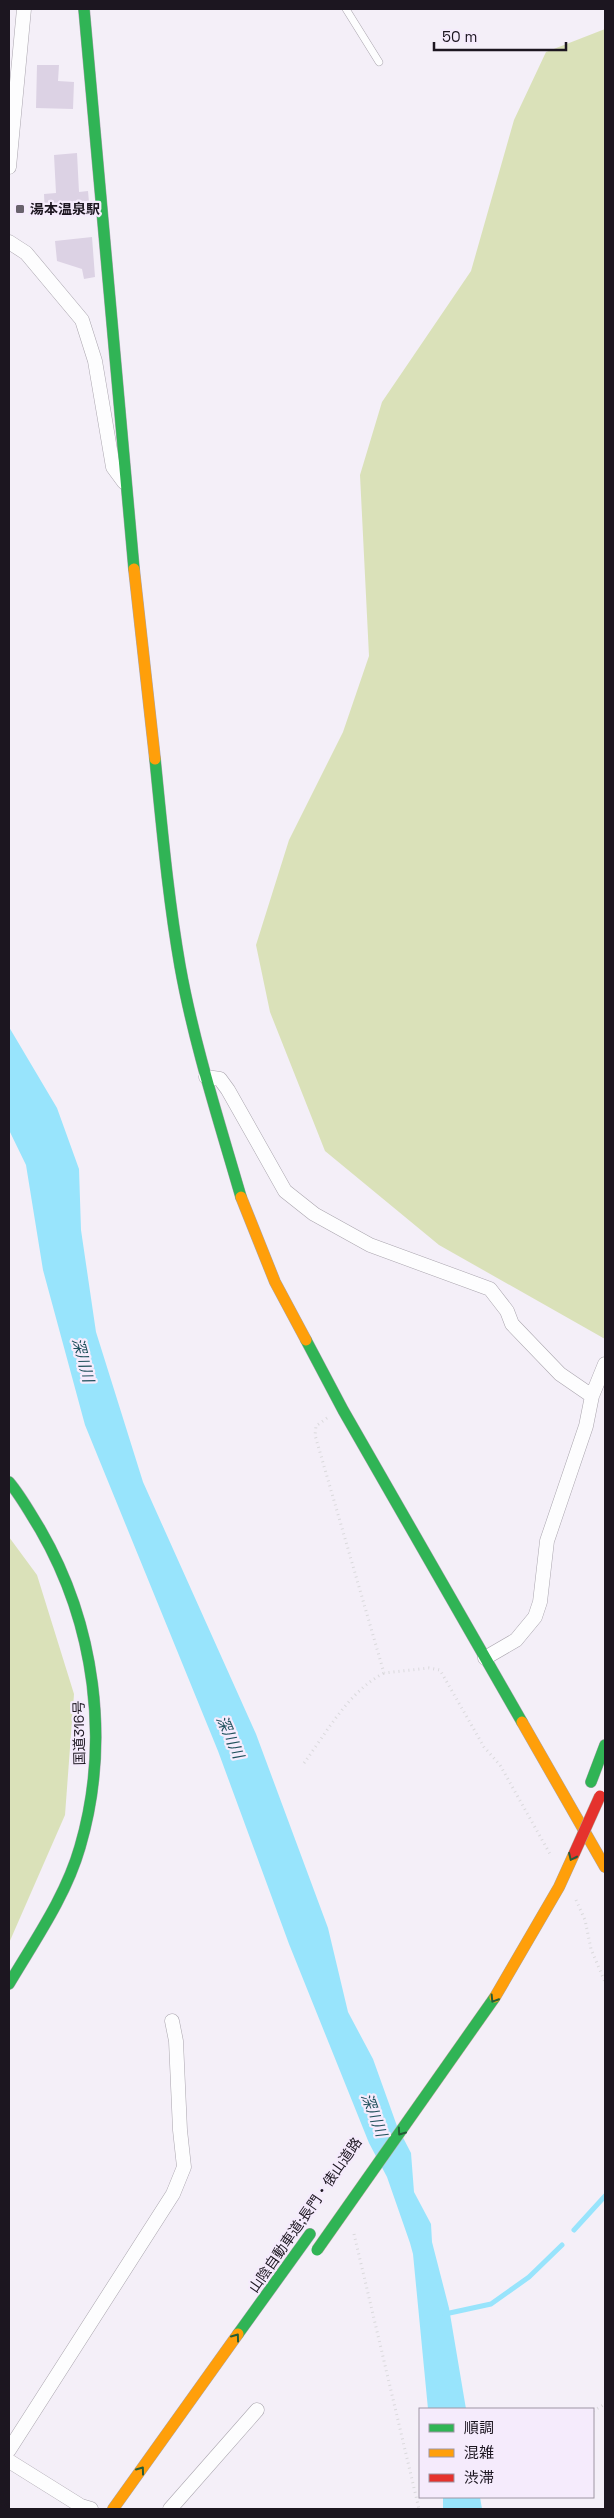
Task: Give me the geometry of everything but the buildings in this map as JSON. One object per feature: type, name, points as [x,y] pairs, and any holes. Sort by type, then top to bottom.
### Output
[{"type":"main road","points":[[84,9],[125,482],[168,885],[180,967],[206,1077],[243,1202],[275,1282],[343,1410],[605,1867]]},
{"type":"main road","name":"国道316号","points":[[9,1482],[44,1533],[63,1572],[76,1608],[95,1700],[96,1757],[92,1806],[80,1849],[65,1886],[9,1984]]},
{"type":"main road","points":[[572,1826],[605,1745]]},
{"type":"main road","points":[[314,2254],[504,1982],[559,1887],[605,1784]]},
{"type":"main road","name":"山陰自動車道;長門・俵山道路","points":[[113,2509],[313,2230]]},
{"type":"street","points":[[9,167],[24,9]]},
{"type":"street","points":[[9,242],[26,253],[64,296],[82,320],[95,361],[113,467],[125,482]]},
{"type":"street","points":[[206,1077],[220,1079],[228,1090],[285,1191],[314,1214],[370,1244],[490,1289],[507,1310],[512,1324],[553,1367],[592,1396]]},
{"type":"street","points":[[485,1658],[516,1640],[535,1617],[540,1602],[547,1540],[586,1426],[592,1396],[605,1364]]},
{"type":"street","points":[[9,2450],[173,2194],[183,2175],[176,2040],[172,2021]]},
{"type":"street","points":[[170,2509],[257,2410]]},
{"type":"street","points":[[9,2461],[81,2506],[92,2509]]},
{"type":"lane","points":[[346,9],[379,62]]},
{"type":"path","points":[[343,1410],[316,1426],[315,1435],[384,1673]]},
{"type":"path","points":[[304,1762],[346,1707],[371,1680],[384,1673],[429,1668],[440,1670],[484,1747],[500,1765],[552,1856]]},
{"type":"path","points":[[575,1898],[585,1920],[591,1949],[605,1982]]},
{"type":"path","points":[[338,2165],[342,2184]]},
{"type":"path","points":[[354,2232],[419,2509]]},
{"type":"path","points":[[594,2410],[605,2404]]},
{"type":"green space","points":[[605,29],[605,1339],[439,1245],[325,1151],[270,1012],[256,945],[289,840],[343,732],[369,656],[360,475],[382,402],[471,271],[514,120],[546,52]]},
{"type":"green space","points":[[9,1537],[37,1575],[74,1694],[65,1815],[9,1943]]},
{"type":"water","name":"深川川","points":[[9,1027],[57,1108],[79,1169],[81,1230],[96,1332],[143,1482],[256,1734],[328,1928],[348,2012],[373,2059],[397,2126],[411,2153],[414,2192],[431,2224],[432,2242],[449,2308],[466,2408],[428,2408],[413,2254],[410,2243],[387,2177],[369,2143],[289,1944],[218,1751],[85,1425],[43,1270],[26,1165],[9,1130]]},
{"type":"water","points":[[443,2498],[480,2498],[482,2509],[443,2509]]},
{"type":"waterway","points":[[574,2230],[605,2196]]},
{"type":"waterway","points":[[445,2314],[491,2304],[529,2277],[562,2245]]},
{"type":"traffic: fast","points":[[84,9],[134,569]]},
{"type":"traffic: fast","points":[[155,759],[169,888],[180,966],[200,1053],[241,1197]]},
{"type":"traffic: fast","points":[[306,1340],[343,1410],[522,1722]]},
{"type":"traffic: fast","points":[[9,1482],[40,1529],[59,1566],[74,1604],[85,1643],[92,1684],[95,1725],[95,1766],[89,1807],[80,1847],[67,1883],[9,1984]]},
{"type":"traffic: fast","points":[[591,1782],[605,1745]]},
{"type":"traffic: fast","points":[[317,2250],[495,1997]]},
{"type":"traffic: fast","points":[[238,2334],[310,2234]]},
{"type":"traffic: slow","points":[[134,569],[155,759]]},
{"type":"traffic: slow","points":[[241,1197],[275,1282],[306,1340]]},
{"type":"traffic: slow","points":[[522,1722],[605,1867]]},
{"type":"traffic: slow","points":[[495,1997],[559,1887],[574,1854]]},
{"type":"traffic: slow","points":[[113,2509],[238,2334]]},
{"type":"traffic: jam","points":[[574,1854],[600,1796]]},
{"type":"place","name":"湯本温泉駅","points":[[20,209]]}]
